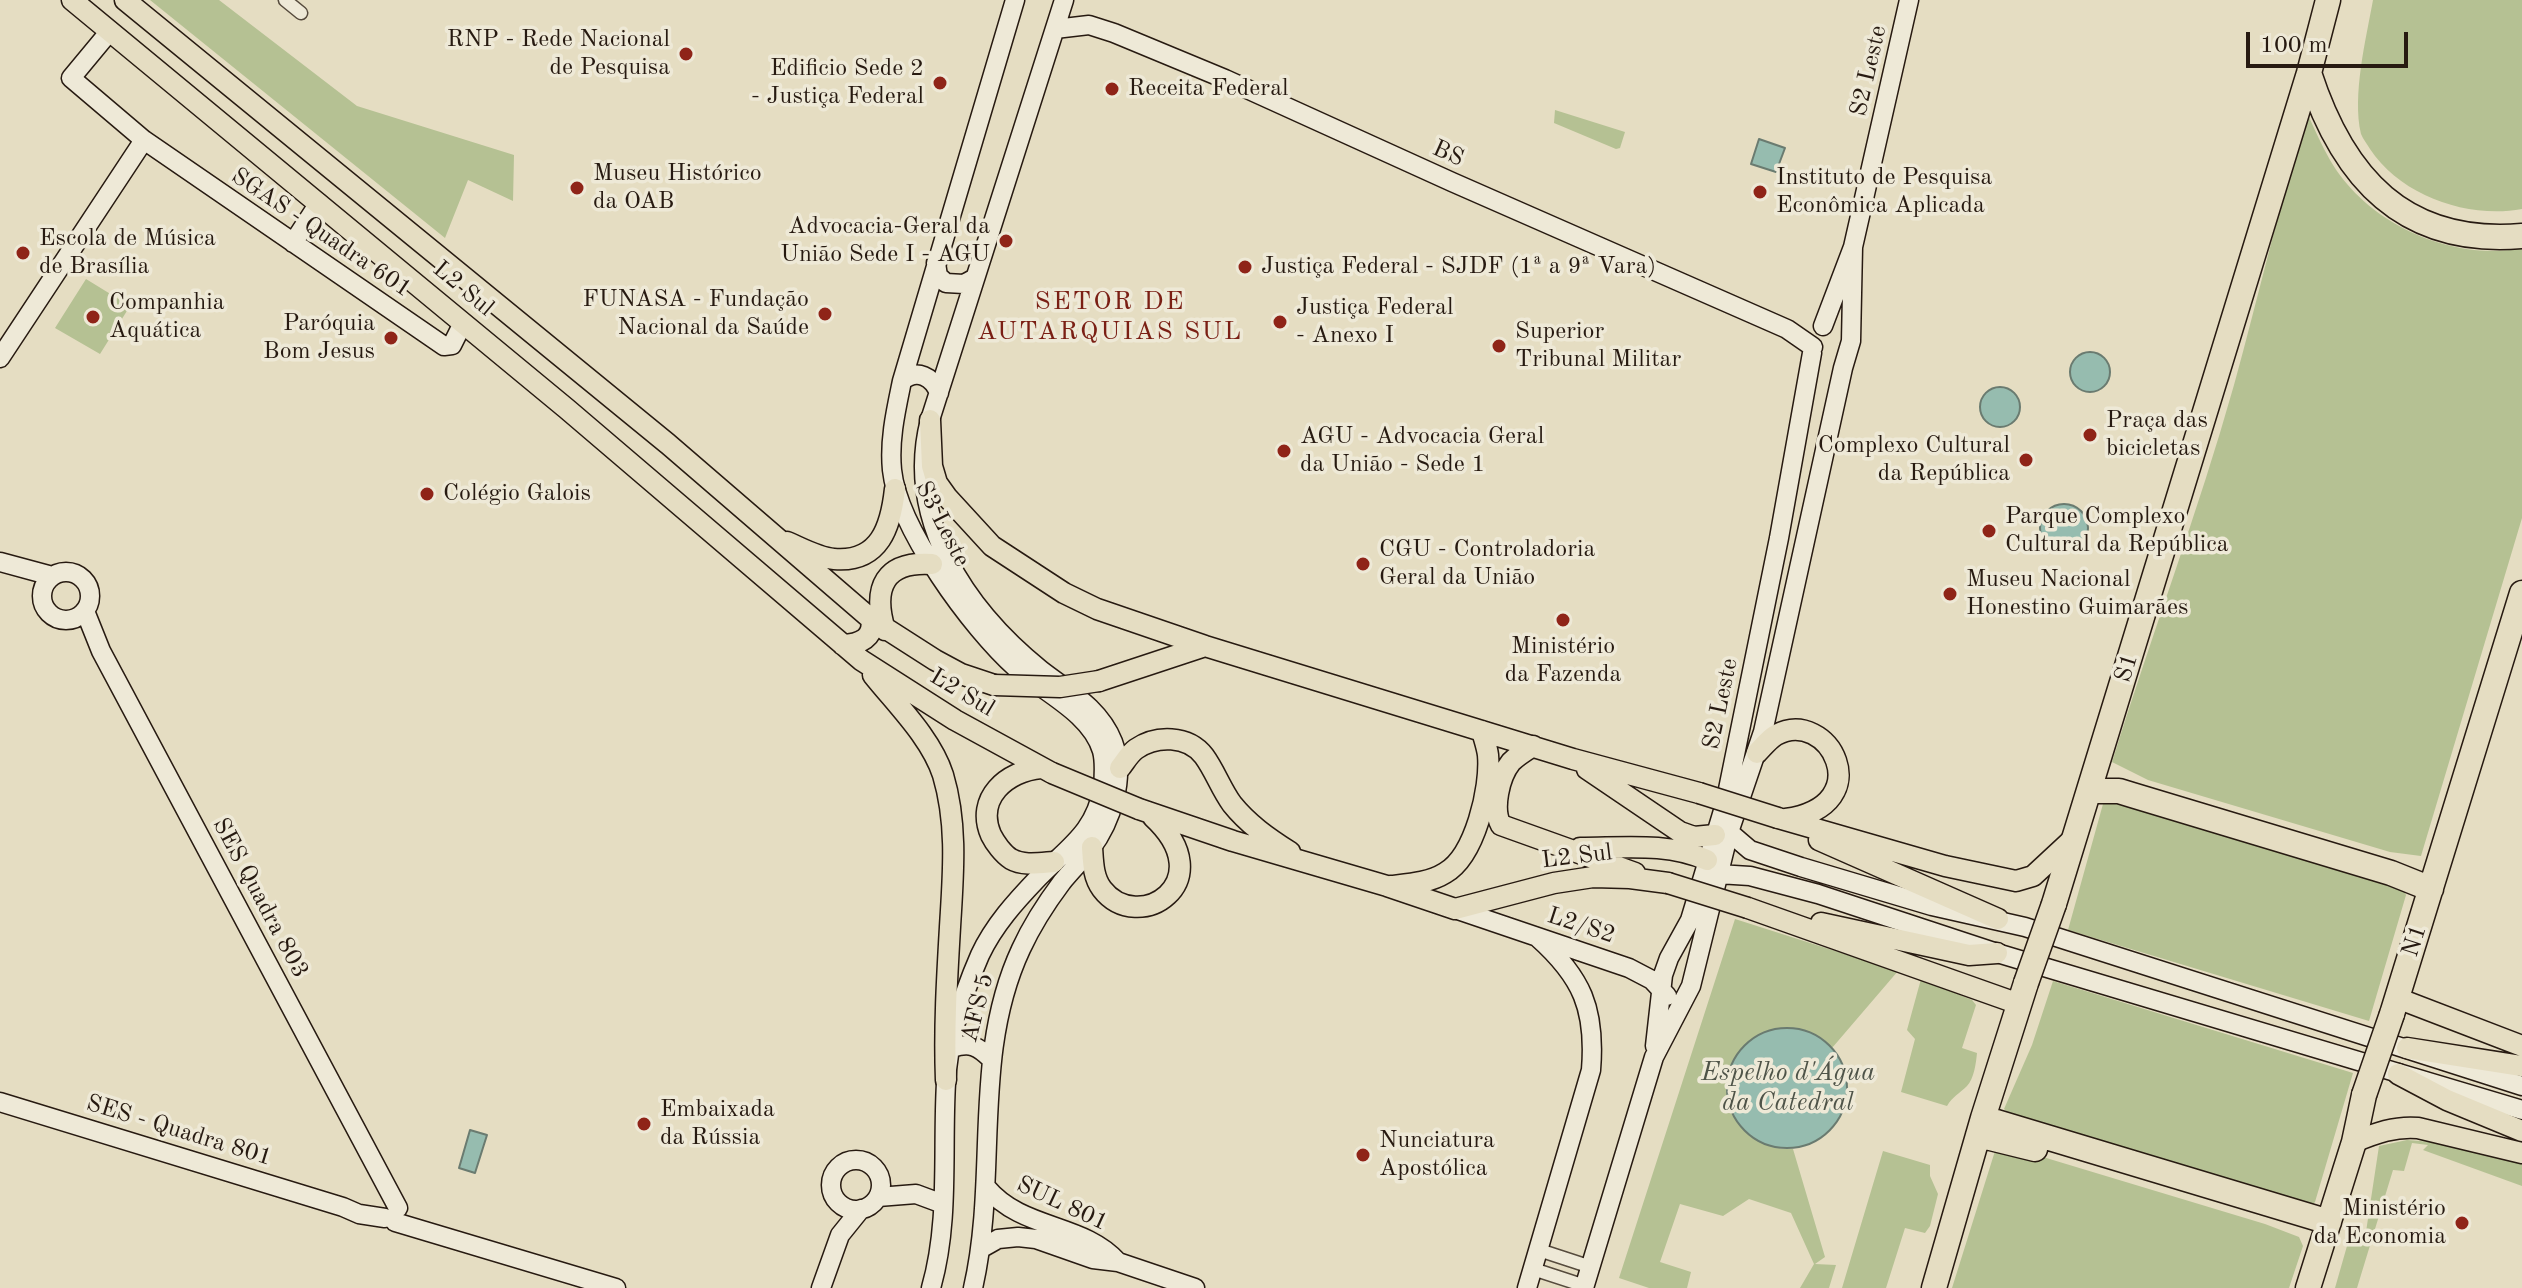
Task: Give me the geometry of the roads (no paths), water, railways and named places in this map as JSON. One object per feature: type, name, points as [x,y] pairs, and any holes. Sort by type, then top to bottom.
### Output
[{"type":"highway","name":"S1","points":[[1934,1288],[1981,1126],[2098,765],[2309,73],[2328,0]]},
{"type":"highway","points":[[2309,73],[2341,148],[2370,187],[2395,207],[2412,218],[2462,234],[2522,236]]},
{"type":"highway","name":"N1","points":[[2308,1288],[2354,1142],[2364,1095],[2522,593]]},
{"type":"highway","points":[[2098,765],[2137,781],[2395,860],[2434,879]]},
{"type":"highway","points":[[2090,791],[2119,791],[2391,873],[2434,879]]},
{"type":"highway","points":[[1981,1126],[2022,1145],[2326,1230]]},
{"type":"main road","name":"L2 Sul","points":[[72,0],[273,163],[709,528],[861,660],[955,720],[1046,770],[1143,810],[1455,909],[1554,883],[1593,877],[1664,882],[2023,993]]},
{"type":"main road","name":"L2 Sul","points":[[125,0],[668,444],[878,624],[961,674],[994,685],[1060,687],[1099,681],[1205,646]]},
{"type":"main road","name":"S3 Leste","points":[[1015,0],[902,381],[891,445],[895,489],[932,564],[962,608],[1015,667],[1083,721],[1102,751],[1104,775],[1100,803],[1085,833],[1054,862]]},
{"type":"main road","name":"S3 Leste","points":[[1065,0],[930,420],[924,475],[927,506],[939,544],[958,580],[1006,641],[1094,711],[1113,740],[1120,768]]},
{"type":"main road","name":"BS","points":[[1065,0],[1089,25]]},
{"type":"main road","name":"S2 Leste","points":[[1722,834],[1728,790],[1817,340],[1853,247],[1909,0]]},
{"type":"main road","name":"BS","points":[[1055,29],[1089,25],[1114,33],[1817,340]]},
{"type":"main road","name":"SGAS - Quadra 601","points":[[110,31],[71,78],[144,140],[444,346],[452,345],[463,323]]},
{"type":"main road","points":[[0,358],[144,140]]},
{"type":"main road","points":[[273,163],[292,158],[294,140]]},
{"type":"main road","points":[[293,243],[312,197],[309,173],[330,168]]},
{"type":"main road","name":"S2 Leste","points":[[1851,330],[1853,247]]},
{"type":"main road","points":[[936,263],[938,276],[946,283],[964,284],[973,279]]},
{"type":"main road","points":[[1831,321],[1840,321],[1851,330],[1850,351],[1843,368],[1836,372],[1822,370],[1815,363],[1817,340],[1831,321]]},
{"type":"main road","name":"S2 Leste","points":[[1584,1287],[1654,1057],[1663,975],[1690,920],[1757,753],[1843,368]]},
{"type":"main road","points":[[902,381],[913,375],[923,375],[931,379],[939,393]]},
{"type":"main road","points":[[930,420],[929,449],[937,483],[954,505],[992,546],[1030,573],[1086,603],[1205,646],[1573,759],[1981,875],[2016,881],[2033,876],[2075,837]]},
{"type":"main road","points":[[774,537],[832,559],[865,553],[883,538],[892,517],[895,489]]},
{"type":"main road","points":[[6,564],[52,576],[71,572],[82,577],[90,594],[79,615],[59,619],[47,611],[42,598],[6,564]]},
{"type":"main road","points":[[843,645],[866,639],[878,624],[885,579],[902,566],[932,564]]},
{"type":"main road","points":[[42,598],[45,583],[52,576]]},
{"type":"main road","points":[[1764,614],[1778,613],[1786,625]]},
{"type":"main road","name":"SES Quadra 803","points":[[79,615],[376,1168],[392,1213]]},
{"type":"main road","points":[[861,660],[922,736],[943,773],[955,868],[946,994],[946,1080]]},
{"type":"main road","points":[[1387,886],[1409,884],[1444,874],[1469,849],[1488,772],[1488,755],[1482,731]]},
{"type":"main road","points":[[1757,753],[1775,736],[1802,731],[1818,736],[1830,746],[1839,767],[1838,785],[1829,803],[1815,813],[1780,819]]},
{"type":"main road","points":[[1120,768],[1133,751],[1148,742],[1167,739],[1189,743],[1201,752],[1229,800],[1243,817],[1307,864]]},
{"type":"main road","points":[[1533,746],[1508,766],[1501,782],[1496,811],[1501,825],[1513,832],[1664,882]]},
{"type":"main road","points":[[1573,759],[1680,832],[1694,837],[1722,834],[1761,854],[1932,906],[1998,919]]},
{"type":"main road","name":"AFS 5","points":[[973,1288],[982,1248],[987,1188],[991,1059],[997,1019],[1009,976],[1022,947],[1063,881],[1092,847],[1111,811],[1120,768]]},
{"type":"main road","points":[[1046,770],[1024,769],[997,787],[988,804],[987,822],[992,838],[1011,859],[1023,863],[1054,862]]},
{"type":"main road","points":[[1092,847],[1097,880],[1103,891],[1112,898],[1140,906],[1165,898],[1178,882],[1181,872],[1178,849],[1168,832],[1143,810]]},
{"type":"main road","points":[[1780,819],[1839,850],[1998,919],[2522,1086]]},
{"type":"main road","points":[[1568,848],[1658,848],[1689,852],[1712,867],[1818,894],[1997,953],[2522,1110]]},
{"type":"main road","name":"AFS 5","points":[[931,1288],[942,1241],[946,1080],[962,1002],[981,954],[998,923],[1054,862]]},
{"type":"main road","name":"S2 Leste","points":[[1654,1057],[1691,986],[1712,867]]},
{"type":"main road","name":"L2/S2","points":[[1455,909],[1629,968],[1652,980],[1672,1000],[1684,1002]]},
{"type":"main road","points":[[1778,917],[1834,925],[1969,955],[1997,953]]},
{"type":"main road","points":[[1527,1288],[1591,1070],[1594,1036],[1588,1008],[1573,976],[1556,954],[1537,937]]},
{"type":"main road","points":[[1675,948],[1690,950],[1698,957]]},
{"type":"main road","points":[[2394,1006],[2522,1046]]},
{"type":"main road","points":[[952,1048],[969,1044],[991,1059]]},
{"type":"main road","points":[[2407,1048],[2522,1066]]},
{"type":"main road","points":[[2398,1074],[2447,1100],[2522,1131]]},
{"type":"main road","name":"SES - Quadra 801","points":[[0,1102],[343,1207],[392,1213],[433,1233],[616,1288]]},
{"type":"main road","points":[[2354,1142],[2374,1133],[2402,1127],[2422,1128],[2522,1153]]},
{"type":"main road","points":[[835,1199],[848,1209],[871,1205],[879,1189],[876,1169],[862,1160],[845,1161],[831,1178],[840,1235]]},
{"type":"main road","points":[[879,1189],[925,1188],[943,1180]]},
{"type":"main road","name":"SUL 801","points":[[987,1188],[998,1202],[1063,1240]]},
{"type":"main road","points":[[879,1189],[911,1194],[943,1204]]},
{"type":"main road","points":[[821,1288],[840,1235],[861,1209]]},
{"type":"main road","name":"SUL 801","points":[[982,1248],[998,1239],[1018,1237],[1096,1243],[1118,1262],[1195,1288]]},
{"type":"street","points":[[285,0],[301,13]]},
{"type":"street","points":[[1539,1250],[1591,1267]]},
{"type":"street","points":[[1533,1269],[1584,1287]]},
{"type":"water","points":[[1759,139],[1785,148],[1776,172],[1751,164]]},
{"type":"water","points":[[2090,352],[2104,358],[2110,372],[2104,386],[2090,392],[2076,386],[2070,372],[2076,358]]},
{"type":"water","points":[[2000,387],[2014,393],[2020,407],[2014,421],[2000,427],[1986,421],[1980,407],[1986,393]]},
{"type":"water","points":[[2064,504],[2081,511],[2088,528],[2081,545],[2064,552],[2047,545],[2040,528],[2047,511]]},
{"type":"water","name":"Espelho d'Água da Catedral","points":[[1787,1028],[1810,1033],[1829,1046],[1842,1065],[1847,1088],[1842,1111],[1829,1130],[1810,1143],[1787,1148],[1764,1143],[1745,1130],[1732,1111],[1727,1088],[1732,1065],[1745,1046],[1764,1033]]},
{"type":"water","points":[[470,1130],[487,1135],[475,1173],[459,1168]]},
{"type":"place","name":"RNP - Rede Nacional de Pesquisa","points":[[686,54]]},
{"type":"place","name":"Edificio Sede 2 - Justiça Federal","points":[[940,83]]},
{"type":"place","name":"Receita Federal","points":[[1112,89]]},
{"type":"place","name":"Museu Histórico da OAB","points":[[577,188]]},
{"type":"place","name":"Instituto de Pesquisa Econômica Aplicada","points":[[1760,192]]},
{"type":"place","name":"Advocacia-Geral da União Sede I - AGU","points":[[1006,241]]},
{"type":"place","name":"Escola de Música de Brasília","points":[[23,253]]},
{"type":"place","name":"Justiça Federal - SJDF (1ª a 9ª Vara)","points":[[1245,267]]},
{"type":"place","name":"FUNASA - Fundação Nacional da Saúde","points":[[825,314]]},
{"type":"place","name":"Companhia Aquática","points":[[93,317]]},
{"type":"place","name":"Justiça Federal - Anexo I","points":[[1280,322]]},
{"type":"place","name":"Paróquia Bom Jesus","points":[[391,338]]},
{"type":"place","name":"Superior Tribunal Militar","points":[[1499,346]]},
{"type":"place","name":"Praça das bicicletas","points":[[2090,435]]},
{"type":"place","name":"AGU - Advocacia Geral da União - Sede 1","points":[[1284,451]]},
{"type":"place","name":"Complexo Cultural da República","points":[[2026,460]]},
{"type":"place","name":"Colégio Galois","points":[[427,494]]},
{"type":"place","name":"Parque Complexo Cultural da República","points":[[1989,531]]},
{"type":"place","name":"CGU - Controladoria Geral da União","points":[[1363,564]]},
{"type":"place","name":"Museu Nacional Honestino Guimarães","points":[[1950,594]]},
{"type":"place","name":"Ministério da Fazenda","points":[[1563,620]]},
{"type":"place","name":"Embaixada da Rússia","points":[[644,1124]]},
{"type":"place","name":"Nunciatura Apostólica","points":[[1363,1155]]},
{"type":"place","name":"Ministério da Economia","points":[[2462,1223]]},
{"type":"district","name":"SETOR DE AUTARQUIAS SUL","points":[[1110,317]]}]
